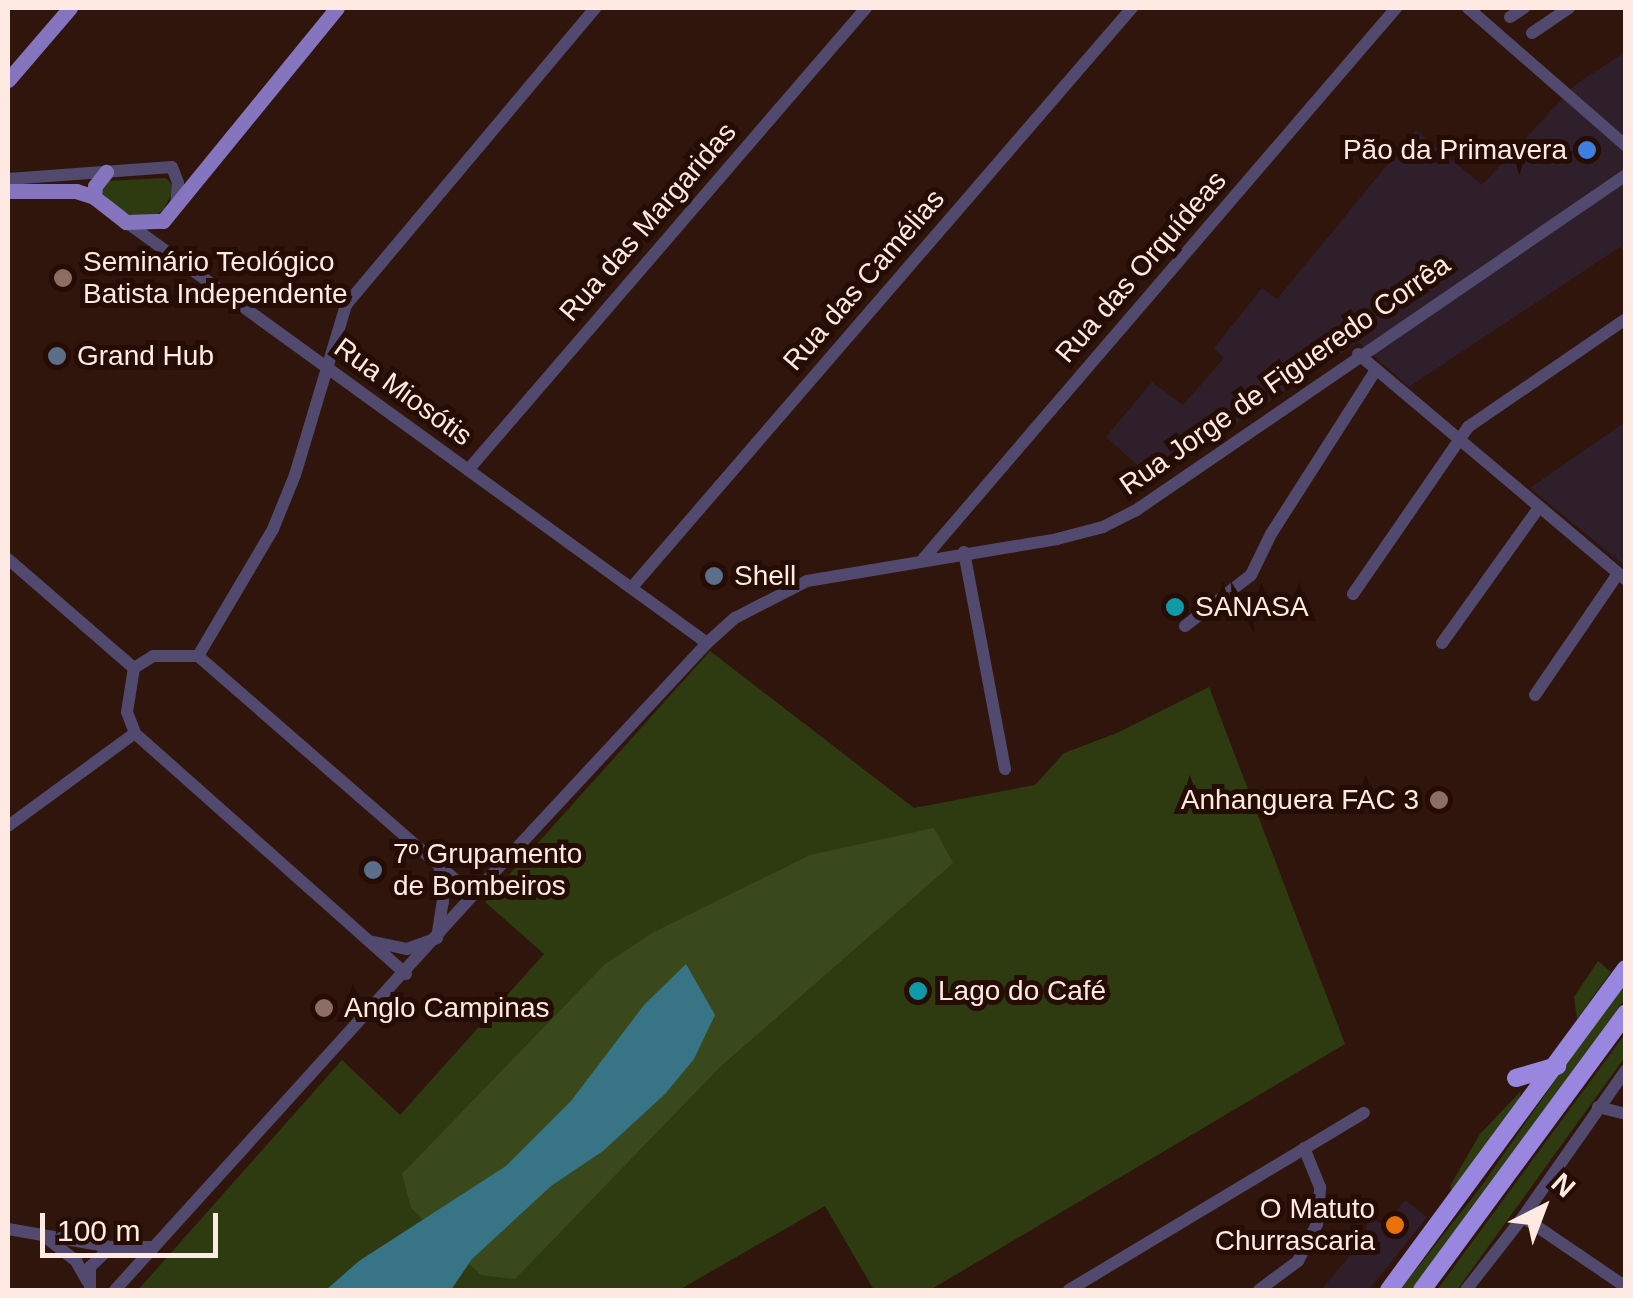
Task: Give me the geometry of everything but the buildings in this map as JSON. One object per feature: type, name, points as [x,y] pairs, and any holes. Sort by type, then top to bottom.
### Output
[{"type":"highway","points":[[1389,1290],[1626,969]]},
{"type":"highway","points":[[1422,1290],[1626,1013]]},
{"type":"highway","points":[[1516,1078],[1557,1066]]},
{"type":"main road","points":[[8,80],[70,8]]},
{"type":"main road","points":[[126,222],[163,221],[338,8]]},
{"type":"main road","points":[[8,191],[76,191],[94,196],[95,186],[106,172]]},
{"type":"main road","name":"Rua Miosótis","points":[[94,196],[126,222]]},
{"type":"street","points":[[198,656],[272,529],[328,370],[346,305],[595,8]]},
{"type":"street","name":"Rua das Margaridas","points":[[468,470],[866,8]]},
{"type":"street","name":"Rua das Camélias","points":[[633,586],[1132,8]]},
{"type":"street","name":"Rua das Orquídeas","points":[[924,558],[1396,8]]},
{"type":"street","points":[[1468,8],[1626,146]]},
{"type":"street","points":[[1510,17],[1524,8]]},
{"type":"street","points":[[1532,33],[1570,8]]},
{"type":"street","points":[[8,179],[172,167],[178,184],[176,204]]},
{"type":"street","name":"Rua Jorge de Figueredo Corrêa","points":[[115,1290],[707,642],[771,596],[807,581],[924,558],[1057,539],[1119,519],[1626,175]]},
{"type":"street","points":[[162,247],[157,238],[163,221]]},
{"type":"street","name":"Rua Miosótis","points":[[126,222],[707,642]]},
{"type":"street","points":[[1353,594],[1468,427],[1626,318]]},
{"type":"street","points":[[1358,354],[1622,577],[1534,694]]},
{"type":"street","points":[[1184,626],[1251,574],[1289,505],[1376,370]]},
{"type":"street","points":[[1442,643],[1538,509]]},
{"type":"street","points":[[964,552],[1005,769]]},
{"type":"street","points":[[8,559],[134,668]]},
{"type":"street","points":[[406,974],[135,733],[127,712],[134,668],[153,656],[198,656],[473,896]]},
{"type":"street","points":[[8,826],[135,733]]},
{"type":"street","points":[[373,942],[407,949],[436,938],[444,902],[440,867]]},
{"type":"street","points":[[1466,1290],[1524,1218],[1626,1070]]},
{"type":"street","points":[[1598,1107],[1626,1114]]},
{"type":"street","points":[[1070,1290],[1364,1112]]},
{"type":"street","points":[[1259,1290],[1298,1261],[1318,1224],[1320,1187],[1304,1148]]},
{"type":"street","points":[[1524,1218],[1625,1289]]},
{"type":"street","points":[[8,1230],[111,1247],[154,1247]]},
{"type":"street","points":[[42,1235],[66,1251],[88,1286]]},
{"type":"street","points":[[88,1286],[96,1258],[111,1247]]},
{"type":"shaded area","points":[[1625,52],[1625,253],[1620,247],[1409,387],[1358,342],[1153,479],[1106,437],[1152,382],[1183,405],[1224,358],[1214,348],[1262,288],[1277,299],[1416,130],[1482,185],[1576,84]]},
{"type":"shaded area","points":[[1625,422],[1625,566],[1530,488]]},
{"type":"shaded area","points":[[1405,1200],[1427,1217],[1369,1290],[1321,1290],[1361,1242],[1370,1217],[1385,1226]]},
{"type":"green space","points":[[166,178],[172,185],[171,195],[164,209],[151,219],[139,219],[120,210],[99,190],[104,181]]},
{"type":"green space","name":"Lago do Café","points":[[710,651],[914,808],[1035,785],[1064,753],[1117,733],[1209,687],[1345,1044],[930,1290],[874,1290],[825,1206],[679,1290],[138,1290],[342,1060],[400,1115],[477,1029],[544,954],[485,902]]},
{"type":"green space","points":[[934,828],[953,863],[720,1067],[515,1279],[481,1275],[411,1208],[402,1174],[605,964],[654,932],[810,855]]},
{"type":"green space","points":[[1598,961],[1611,972],[1577,1019],[1574,997]]},
{"type":"green space","points":[[1625,980],[1625,999],[1490,1186],[1412,1290],[1400,1290],[1480,1188]]},
{"type":"green space","points":[[1625,1034],[1625,1057],[1457,1290],[1437,1290]]},
{"type":"green space","points":[[1521,1091],[1519,1102],[1452,1192],[1450,1186],[1480,1134]]},
{"type":"water","points":[[686,964],[715,1015],[694,1059],[665,1094],[603,1151],[551,1186],[472,1259],[451,1290],[326,1290],[359,1261],[506,1166],[571,1101],[644,1005]]},
{"type":"place","name":"Pão da Primavera","points":[[1587,150]]},
{"type":"place","name":"Seminário Teológico Batista Independente","points":[[63,278]]},
{"type":"place","name":"Grand Hub","points":[[57,356]]},
{"type":"place","name":"Shell","points":[[714,576]]},
{"type":"place","name":"SANASA","points":[[1175,607]]},
{"type":"place","name":"Anhanguera FAC 3","points":[[1439,800]]},
{"type":"place","name":"7º Grupamento de Bombeiros","points":[[373,870]]},
{"type":"place","name":"Lago do Café","points":[[918,991]]},
{"type":"place","name":"Anglo Campinas","points":[[324,1008]]},
{"type":"place","name":"O Matuto Churrascaria","points":[[1395,1225]]}]
